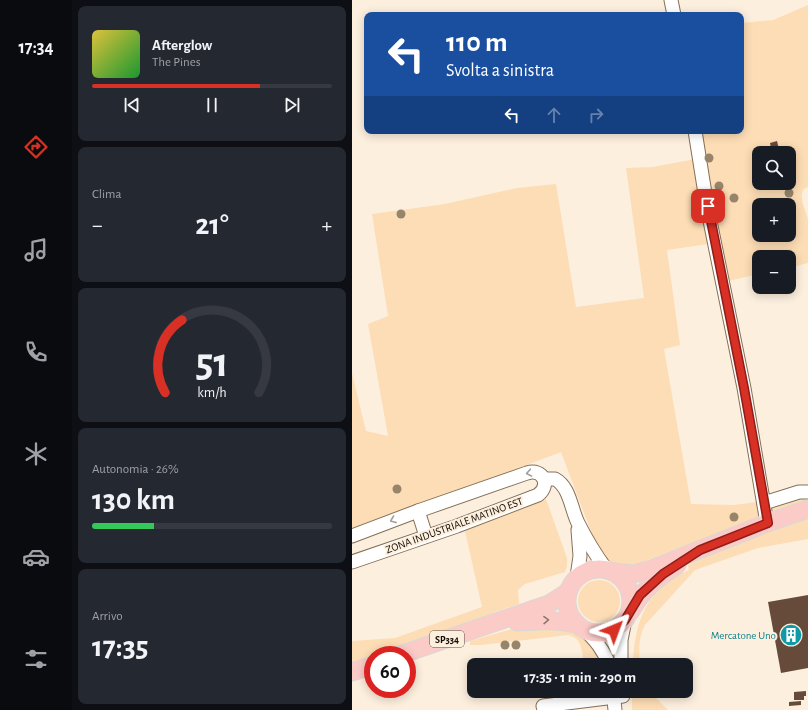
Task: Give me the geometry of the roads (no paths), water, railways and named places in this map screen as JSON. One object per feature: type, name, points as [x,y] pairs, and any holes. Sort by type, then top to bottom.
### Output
[{"type":"main road","name":"SP334","points":[[416,649],[549,604],[568,592],[571,584],[583,572],[591,569],[597,568],[634,574],[808,509]]},
{"type":"main road","name":"SP334","points":[[493,623],[562,620],[591,632],[600,633],[614,630],[627,617],[640,595],[650,585],[663,574],[700,550]]},
{"type":"main road","points":[[610,570],[623,578],[631,592],[631,607],[627,617]]},
{"type":"main road","points":[[568,592],[568,609],[580,627]]},
{"type":"main road","points":[[352,672],[364,668]]},
{"type":"street","points":[[671,0],[673,12]]},
{"type":"street","points":[[696,134],[768,523]]},
{"type":"street","points":[[352,536],[532,471],[538,472],[544,479],[555,479],[562,483],[577,522],[594,553],[610,570]]},
{"type":"street","name":"ZONA INDUSTRIALE MATINO EST","points":[[352,562],[538,495],[545,488],[544,479]]},
{"type":"street","points":[[764,503],[799,492],[808,492]]},
{"type":"street","points":[[418,511],[426,536]]},
{"type":"street","points":[[577,522],[580,556],[577,578]]},
{"type":"street","points":[[621,658],[621,640],[627,617]]},
{"type":"street","points":[[580,627],[596,641],[606,658]]},
{"type":"street","points":[[549,708],[598,698]]},
{"type":"street","points":[[615,710],[617,698]]},
{"type":"street","points":[[619,698],[622,710]]},
{"type":"place","name":"Mercatone Uno","points":[[791,635]]}]
